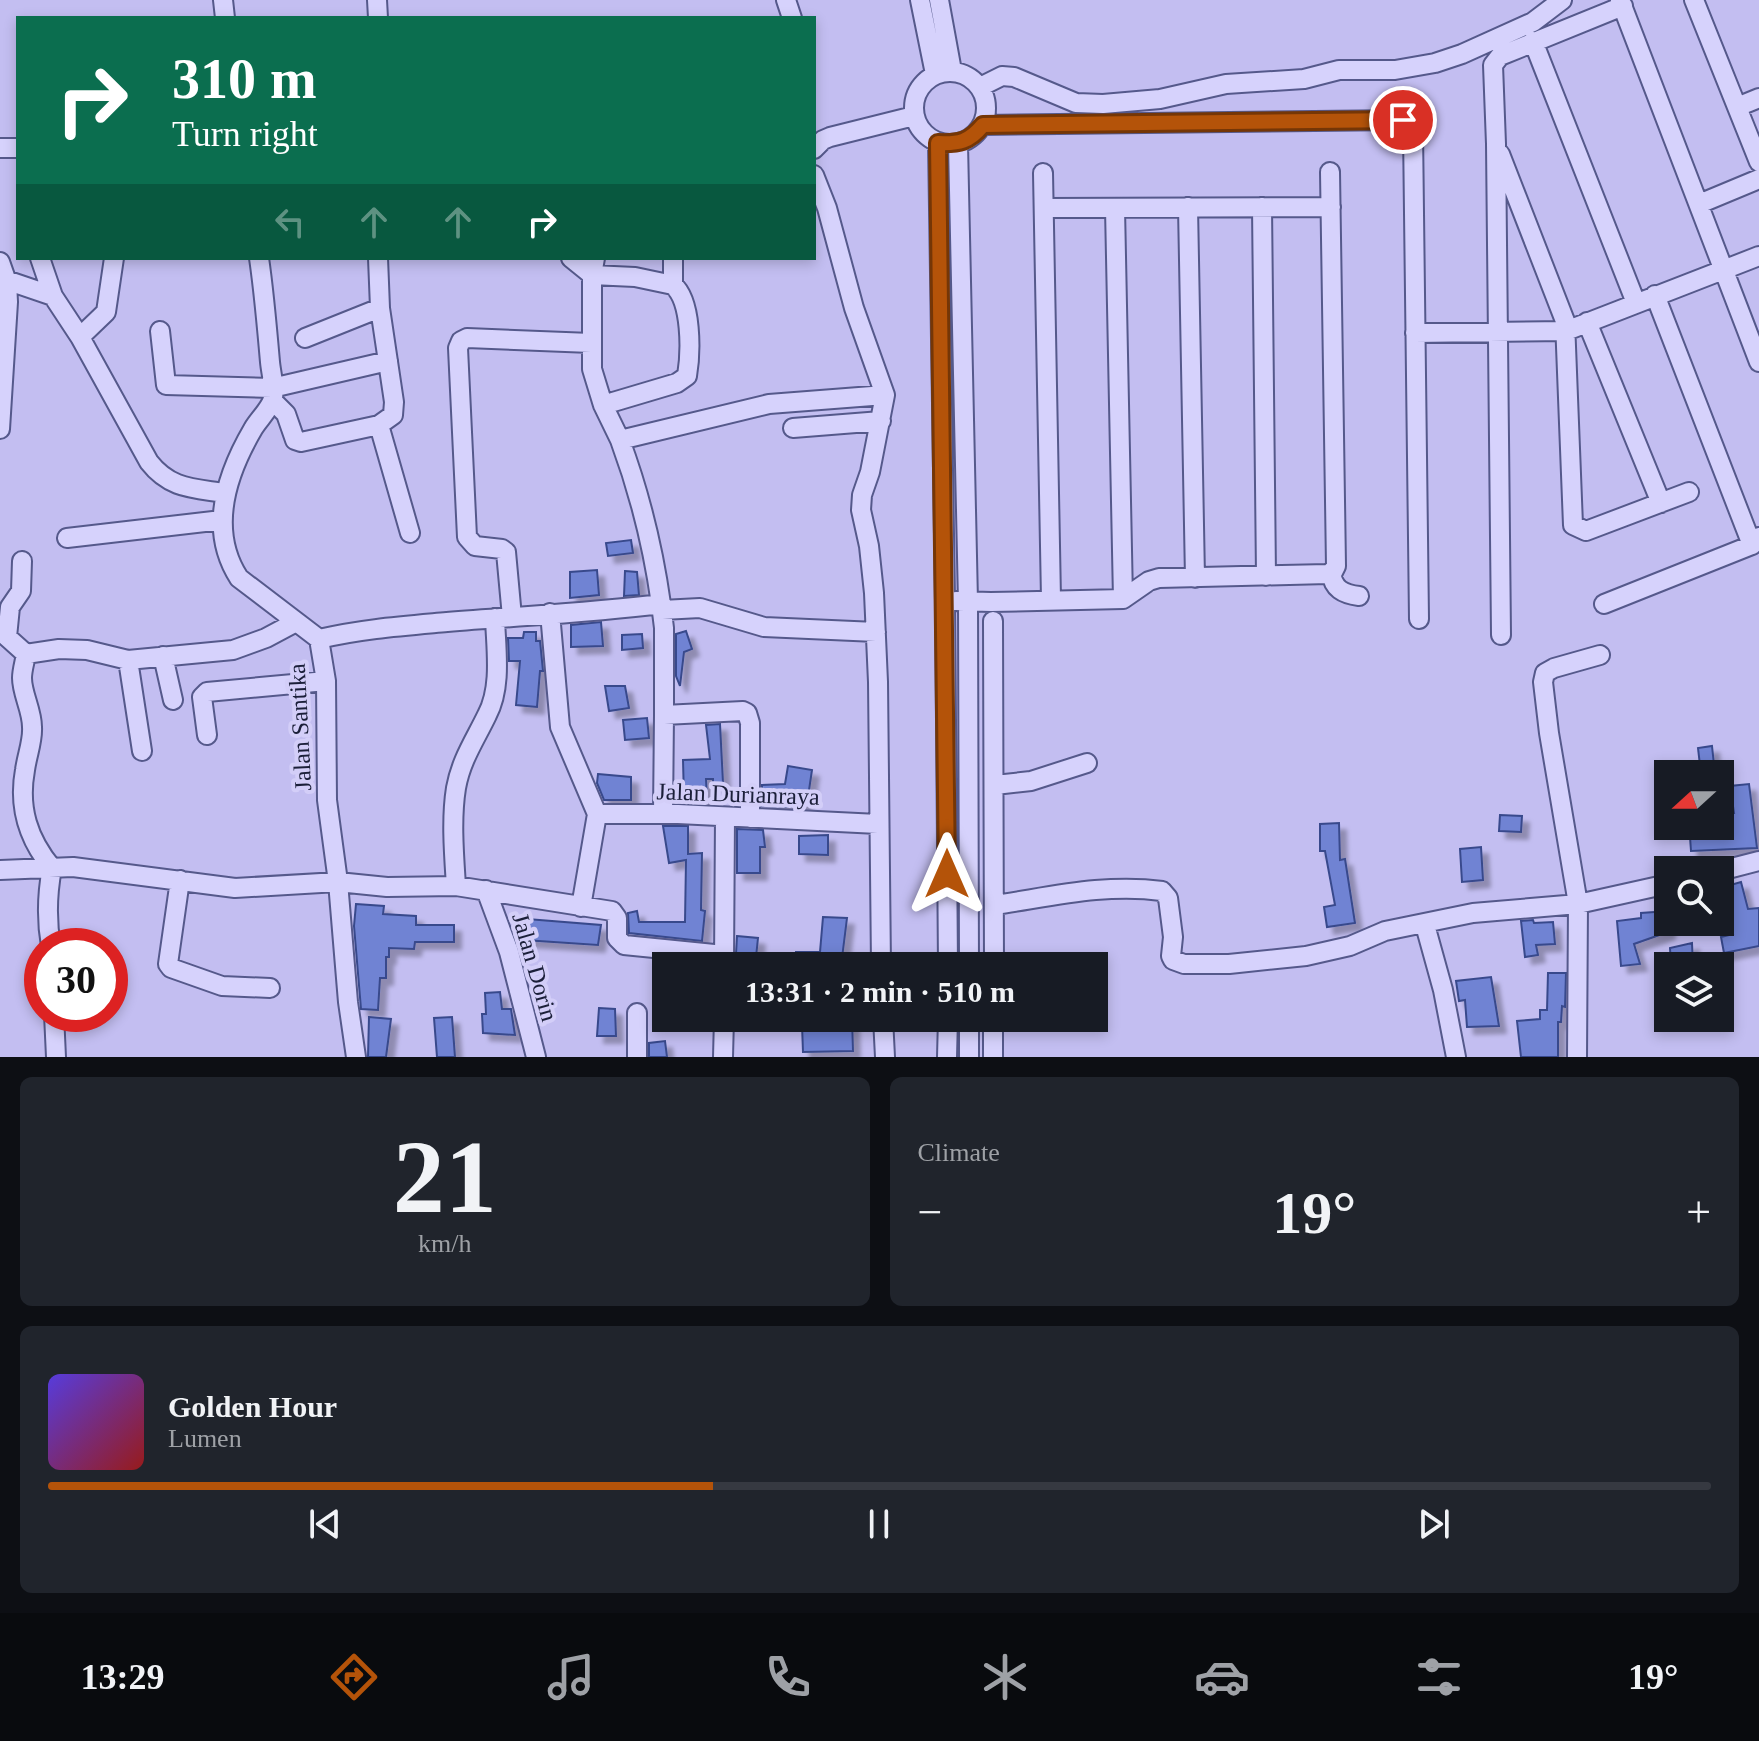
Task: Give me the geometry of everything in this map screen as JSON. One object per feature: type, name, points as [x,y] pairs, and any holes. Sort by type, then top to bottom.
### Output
[{"type":"street","points":[[920,0],[944,72]]},
{"type":"street","points":[[939,0],[944,72]]},
{"type":"street","points":[[980,87],[1002,76],[1014,77],[1076,103],[1103,104],[1160,99],[1226,84],[1304,79],[1339,70],[1395,70],[1435,63],[1462,54],[1533,22],[1562,0]]},
{"type":"street","points":[[1694,0],[1759,162]]},
{"type":"street","points":[[1501,635],[1493,65],[1500,56],[1622,3],[1759,362]]},
{"type":"street","points":[[1533,41],[1636,303]]},
{"type":"street","points":[[944,72],[968,76],[980,87],[987,106],[983,125],[973,137],[958,144],[938,143],[923,132],[914,116],[914,99],[922,84],[944,72]]},
{"type":"street","points":[[1737,107],[1759,98]]},
{"type":"street","points":[[816,147],[830,137],[914,116]]},
{"type":"street","points":[[983,125],[1407,121],[1413,131],[1419,619]]},
{"type":"street","points":[[938,143],[948,952]]},
{"type":"street","points":[[958,144],[968,602],[969,952]]},
{"type":"street","points":[[1496,144],[1562,309],[1566,331],[1573,525],[1586,531],[1689,492]]},
{"type":"street","points":[[1330,172],[1336,566],[1331,572],[1332,582],[1338,589],[1359,596]]},
{"type":"street","points":[[1043,173],[1051,599]]},
{"type":"street","points":[[1699,204],[1759,179]]},
{"type":"street","points":[[816,180],[827,208],[854,308],[885,395],[861,510],[869,546],[876,632],[881,952]]},
{"type":"street","points":[[1188,207],[1195,578]]},
{"type":"street","points":[[1262,207],[1266,576]]},
{"type":"street","points":[[1044,208],[1331,207]]},
{"type":"street","points":[[1115,208],[1123,599]]},
{"type":"street","points":[[1415,333],[1566,331],[1759,256]]},
{"type":"street","points":[[41,260],[53,296],[80,337],[149,462],[161,476],[178,484],[224,493]]},
{"type":"street","points":[[80,337],[106,312],[114,260]]},
{"type":"street","points":[[259,260],[272,394],[286,414],[295,440],[301,442],[379,425],[393,415],[394,402],[380,308],[378,260]]},
{"type":"street","points":[[673,260],[673,285]]},
{"type":"street","points":[[0,262],[3,280],[0,429]]},
{"type":"street","points":[[603,405],[677,383],[687,376],[686,304],[681,292],[673,285],[594,267],[592,369],[603,405],[636,483],[652,543],[662,607],[663,814]]},
{"type":"street","points":[[3,280],[53,296]]},
{"type":"street","points":[[1604,604],[1756,541],[1655,295]]},
{"type":"street","points":[[305,338],[380,308]]},
{"type":"street","points":[[1587,322],[1661,503]]},
{"type":"street","points":[[160,331],[166,385],[272,394],[388,361]]},
{"type":"street","points":[[456,886],[455,790],[470,743],[493,700],[503,617],[506,552],[475,546],[467,537],[458,348],[461,341],[467,338],[591,343]]},
{"type":"street","name":"Jalan Santika","points":[[272,394],[242,447],[224,493],[224,547],[239,578],[319,639],[326,681],[327,800],[356,1057]]},
{"type":"street","points":[[620,440],[769,404],[885,395]]},
{"type":"street","points":[[793,428],[881,421]]},
{"type":"street","points":[[379,425],[410,533]]},
{"type":"street","points":[[67,538],[222,520]]},
{"type":"street","points":[[22,561],[21,591],[10,607],[4,637],[26,654],[59,649],[87,650],[128,660],[233,650],[266,638],[296,622]]},
{"type":"street","points":[[945,600],[1123,599],[1154,579],[1331,572]]},
{"type":"street","points":[[319,639],[358,630],[550,613],[662,607],[700,608],[764,627],[876,632]]},
{"type":"street","points":[[550,613],[557,717],[563,739],[597,814],[581,907]]},
{"type":"street","points":[[993,621],[994,952]]},
{"type":"street","points":[[26,654],[22,681],[33,731],[24,773],[24,805],[28,830],[35,847],[52,868],[47,896],[48,928]]},
{"type":"street","points":[[1577,1057],[1578,904],[1543,682],[1545,673],[1554,668],[1600,655]]},
{"type":"street","points":[[163,656],[173,700]]},
{"type":"street","points":[[128,660],[142,751]]},
{"type":"street","points":[[207,735],[202,697],[207,692],[326,681]]},
{"type":"street","points":[[664,715],[747,713],[751,736],[750,818]]},
{"type":"street","points":[[995,785],[1031,781],[1087,763]]},
{"type":"street","name":"Jalan Durianraya","points":[[597,814],[878,824]]},
{"type":"street","points":[[724,952],[725,818]]},
{"type":"street","points":[[1734,867],[1759,861]]},
{"type":"street","points":[[0,870],[73,867],[235,888],[338,882],[387,887],[456,886],[612,911],[615,913],[617,938],[624,945],[671,952]]},
{"type":"street","points":[[180,880],[168,964],[171,968],[222,986],[270,988]]},
{"type":"street","points":[[995,905],[1074,891],[1144,888],[1162,891],[1168,898],[1173,937],[1171,956],[1176,962],[1229,964],[1306,956],[1350,946],[1385,931],[1473,913],[1578,904],[1654,887]]},
{"type":"street","name":"Jalan Dorin","points":[[486,890],[509,952],[536,1057]]},
{"type":"street","points":[[1425,925],[1443,990],[1456,1057]]},
{"type":"street","points":[[637,1013],[637,1057]]},
{"type":"street","points":[[55,1032],[56,1057]]},
{"type":"street","points":[[723,1057],[724,1032]]},
{"type":"street","points":[[884,1032],[885,1057]]},
{"type":"street","points":[[947,1057],[948,1032]]},
{"type":"street","points":[[969,1032],[969,1057]]},
{"type":"street","points":[[993,1032],[993,1057]]},
{"type":"building","points":[[631,540],[633,553],[608,556],[606,543]]},
{"type":"building","points":[[597,570],[599,595],[570,598],[570,572]]},
{"type":"building","points":[[625,571],[637,572],[639,595],[624,596]]},
{"type":"building","points":[[601,622],[603,646],[571,647],[571,625]]},
{"type":"building","points":[[686,631],[692,649],[684,652],[680,686],[676,676],[676,634]]},
{"type":"building","points":[[524,632],[536,632],[536,641],[540,641],[543,671],[540,671],[537,707],[516,705],[520,661],[509,661],[508,638],[523,638]]},
{"type":"building","points":[[642,634],[643,648],[622,650],[622,635]]},
{"type":"building","points":[[605,686],[625,686],[629,708],[609,711]]},
{"type":"building","points":[[647,718],[649,738],[625,740],[623,720]]},
{"type":"building","points":[[720,724],[723,783],[713,784],[713,779],[706,779],[707,799],[684,799],[683,760],[710,759],[706,725]]},
{"type":"building","points":[[1712,746],[1714,760],[1699,760],[1698,748]]},
{"type":"building","points":[[788,766],[812,770],[804,807],[762,806],[762,785],[785,784]]},
{"type":"building","points":[[598,774],[631,777],[631,800],[604,800],[597,783]]},
{"type":"building","points":[[1749,784],[1757,848],[1691,851],[1690,840],[1734,840],[1734,786]]},
{"type":"building","points":[[1500,815],[1522,816],[1521,832],[1499,831]]},
{"type":"building","points":[[1339,823],[1340,860],[1345,859],[1355,923],[1327,927],[1324,907],[1335,905],[1325,851],[1320,851],[1320,824]]},
{"type":"building","points":[[663,826],[688,826],[688,854],[702,853],[701,910],[705,911],[702,941],[629,933],[628,913],[637,911],[639,922],[685,922],[686,860],[669,863]]},
{"type":"building","points":[[737,829],[763,830],[765,847],[760,847],[760,873],[737,873]]},
{"type":"building","points":[[828,835],[828,855],[799,854],[799,836]]},
{"type":"building","points":[[1481,847],[1483,880],[1462,882],[1460,849]]},
{"type":"building","points":[[1741,882],[1748,909],[1759,908],[1759,946],[1724,952],[1721,937],[1734,936],[1734,884]]},
{"type":"building","points":[[356,904],[384,906],[383,914],[416,916],[416,925],[454,925],[454,942],[415,942],[414,949],[389,948],[386,978],[380,978],[378,1010],[361,1009],[354,926]]},
{"type":"building","points":[[1654,912],[1654,936],[1657,936],[1634,944],[1640,964],[1621,966],[1617,921],[1641,918],[1641,913]]},
{"type":"building","points":[[823,917],[847,918],[843,952],[820,952]]},
{"type":"building","points":[[527,919],[601,925],[598,945],[524,940]]},
{"type":"building","points":[[1533,920],[1534,923],[1553,922],[1555,944],[1536,945],[1538,955],[1525,957],[1521,921]]},
{"type":"building","points":[[737,936],[758,938],[757,952],[736,952]]},
{"type":"building","points":[[1692,943],[1692,952],[1670,952],[1670,948]]},
{"type":"building","points":[[1548,973],[1566,973],[1565,1007],[1562,1006],[1561,1022],[1558,1022],[1558,1057],[1521,1057],[1517,1021],[1540,1019],[1540,1010],[1547,1010]]},
{"type":"building","points":[[1491,977],[1499,1026],[1467,1027],[1465,1000],[1459,1001],[1456,981]]},
{"type":"building","points":[[500,992],[502,1009],[511,1009],[515,1035],[483,1033],[485,993]]},
{"type":"building","points":[[599,1008],[615,1009],[616,1036],[597,1036]]},
{"type":"building","points":[[369,1017],[391,1019],[386,1057],[368,1057]]},
{"type":"building","points":[[452,1017],[455,1057],[437,1057],[434,1018]]},
{"type":"building","points":[[802,1032],[852,1032],[853,1051],[803,1052]]},
{"type":"building","points":[[665,1041],[667,1057],[649,1057],[649,1043]]},
{"type":"route","points":[[947,874],[938,143],[958,144],[973,137],[983,125],[1403,120]]}]
